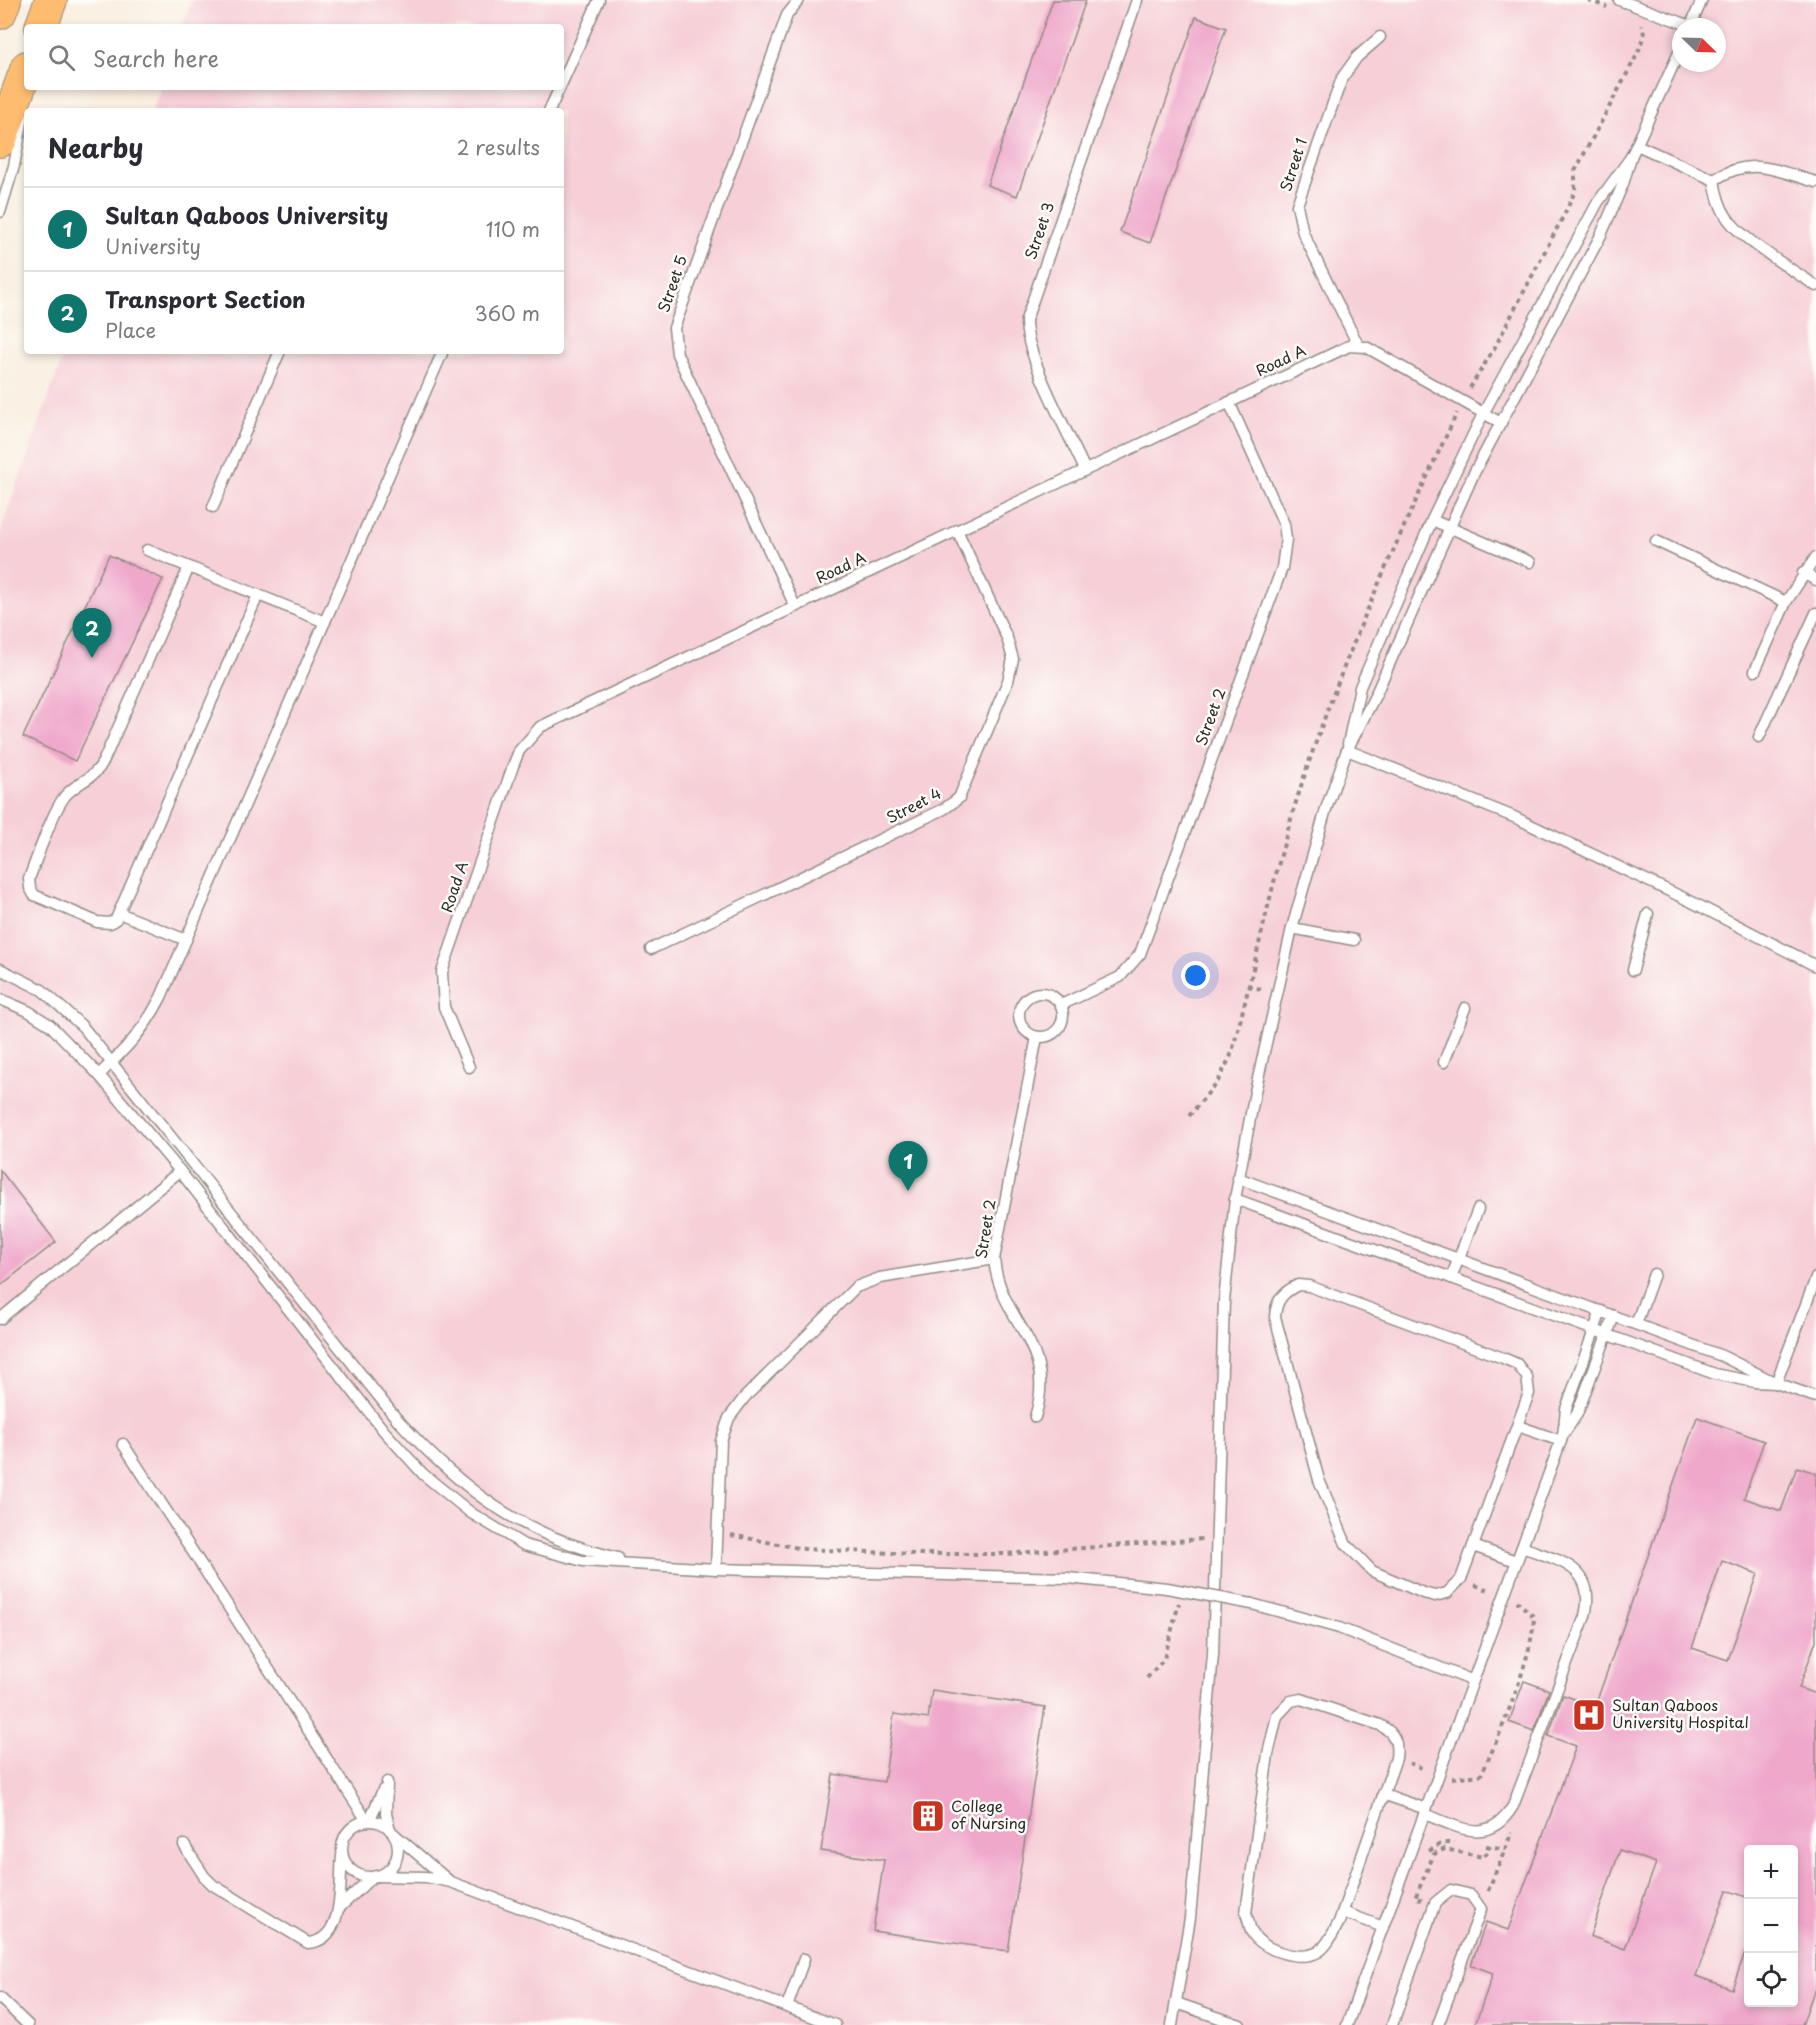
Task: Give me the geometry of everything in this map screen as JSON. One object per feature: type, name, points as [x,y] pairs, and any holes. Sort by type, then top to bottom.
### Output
[{"type":"main road","points":[[0,13],[5,0]]},
{"type":"main road","points":[[42,24],[51,0]]},
{"type":"main road","points":[[0,141],[24,75]]},
{"type":"lane","points":[[564,77],[599,0]]},
{"type":"lane","name":"Street 5","points":[[795,606],[677,354],[674,328],[787,15],[798,0]]},
{"type":"lane","name":"Street 3","points":[[1085,470],[1031,352],[1026,320],[1137,0]]},
{"type":"lane","points":[[1619,0],[1672,19]]},
{"type":"lane","points":[[1694,18],[1702,0]]},
{"type":"lane","name":"Street 1","points":[[1358,345],[1303,233],[1297,205],[1342,78],[1357,57],[1380,37]]},
{"type":"lane","points":[[1347,750],[1360,687],[1432,520],[1483,414],[1598,202],[1637,145],[1672,68]]},
{"type":"lane","points":[[0,212],[21,134],[25,90]]},
{"type":"lane","points":[[550,108],[558,90]]},
{"type":"lane","points":[[1637,145],[1714,180]]},
{"type":"lane","points":[[1172,2025],[1197,1850],[1212,1654],[1224,1301],[1235,1199],[1292,928],[1326,809],[1347,750],[1375,696],[1449,528],[1501,423],[1601,235],[1623,184],[1630,157]]},
{"type":"lane","points":[[1714,180],[1731,169],[1752,165],[1816,182]]},
{"type":"lane","points":[[1714,180],[1722,209],[1740,232],[1816,286]]},
{"type":"lane","points":[[1358,345],[1501,423]]},
{"type":"lane","name":"Road A","points":[[469,1067],[444,1007],[442,972],[519,751],[540,727],[1341,349],[1358,345]]},
{"type":"lane","points":[[213,507],[279,354]]},
{"type":"lane","points":[[99,1076],[149,1022],[442,354]]},
{"type":"lane","name":"Street 2","points":[[1061,1005],[1120,977],[1140,954],[1282,568],[1286,539],[1284,524],[1229,402]]},
{"type":"lane","points":[[1432,520],[1530,562]]},
{"type":"lane","name":"Street 4","points":[[651,949],[944,809],[959,798],[1008,681],[1013,659],[1007,638],[957,530]]},
{"type":"lane","points":[[1656,541],[1786,602]]},
{"type":"lane","points":[[147,550],[325,622]]},
{"type":"lane","points":[[1755,671],[1786,602],[1803,573],[1816,557]]},
{"type":"lane","points":[[189,567],[104,762],[94,776],[73,789],[62,801],[29,879],[34,895],[97,922],[111,923],[119,913],[258,595]]},
{"type":"lane","points":[[1803,573],[1816,580]]},
{"type":"lane","points":[[1759,737],[1816,613]]},
{"type":"lane","points":[[1347,750],[1514,817],[1690,901],[1816,966]]},
{"type":"lane","points":[[119,913],[186,940]]},
{"type":"lane","points":[[1633,970],[1648,914]]},
{"type":"lane","points":[[1292,928],[1354,940]]},
{"type":"lane","points":[[0,969],[42,990],[64,1007],[112,1062],[396,1418],[436,1461],[481,1498],[532,1529],[586,1551],[644,1565]]},
{"type":"lane","points":[[1042,993],[1056,999],[1061,1005],[1062,1021],[1059,1028],[1045,1037],[1037,1037],[1023,1028],[1020,1021],[1022,1005],[1034,994],[1042,993]]},
{"type":"lane","points":[[0,999],[28,1011],[50,1025],[99,1076],[180,1171],[384,1431],[423,1474],[471,1513],[524,1545],[583,1561],[716,1569],[1068,1578],[1167,1588],[1252,1604],[1340,1628],[1472,1680]]},
{"type":"lane","points":[[1444,1062],[1465,1008]]},
{"type":"lane","name":"Street 2","points":[[1035,1417],[1042,1381],[1039,1363],[999,1285],[994,1259],[1037,1037]]},
{"type":"lane","points":[[0,1319],[180,1171]]},
{"type":"lane","points":[[1238,1178],[1740,1363],[1776,1383],[1816,1397]]},
{"type":"lane","points":[[1235,1199],[1715,1374],[1755,1382],[1776,1383]]},
{"type":"lane","points":[[1450,1278],[1478,1209]]},
{"type":"lane","points":[[716,1569],[721,1441],[729,1418],[744,1398],[846,1294],[856,1287],[880,1278],[994,1259]]},
{"type":"lane","points":[[1636,1324],[1654,1274]]},
{"type":"lane","points":[[1776,1383],[1816,1278]]},
{"type":"lane","points":[[1298,1285],[1308,1286],[1517,1364],[1527,1377],[1529,1393],[1473,1546],[1461,1580],[1447,1593],[1435,1596],[1372,1571],[1346,1544],[1319,1480],[1300,1416],[1275,1317],[1275,1306],[1280,1296],[1298,1285]]},
{"type":"lane","points":[[1562,1438],[1566,1409],[1601,1311]]},
{"type":"lane","points":[[1347,2025],[1562,1438],[1577,1414],[1614,1316]]},
{"type":"lane","points":[[1518,1426],[1562,1438]]},
{"type":"lane","points":[[123,1444],[368,1821]]},
{"type":"lane","points":[[1473,1546],[1516,1562]]},
{"type":"lane","points":[[1383,1794],[1477,1832],[1492,1828],[1505,1819],[1517,1795],[1589,1598],[1585,1581],[1575,1568],[1522,1547]]},
{"type":"lane","points":[[1301,1699],[1370,1722],[1388,1730],[1395,1737],[1398,1746],[1396,1758],[1343,1912],[1330,1938],[1318,1952],[1295,1956],[1265,1945],[1252,1932],[1246,1913],[1268,1754],[1277,1716],[1291,1701],[1301,1699]]},
{"type":"lane","points":[[339,1908],[374,1877],[393,1864],[397,1843],[386,1814],[387,1782],[368,1821]]},
{"type":"lane","points":[[184,1845],[213,1886],[308,1944],[318,1943],[326,1938],[339,1908],[344,1837],[357,1824],[368,1821],[384,1825],[451,1882]]},
{"type":"lane","points":[[342,1856],[353,1872],[374,1877],[418,1876],[451,1882],[835,2025]]},
{"type":"lane","points":[[1392,2025],[1435,1904],[1450,1890],[1471,1895],[1481,1909],[1438,2025]]},
{"type":"lane","points":[[1343,1912],[1383,1927]]},
{"type":"lane","points":[[787,2007],[804,1959]]},
{"type":"lane","points":[[0,1998],[28,2025]]},
{"type":"lane","points":[[1176,2003],[1240,2025]]},
{"type":"path","points":[[717,1532],[804,1549],[913,1554],[1005,1554],[1215,1538]]},
{"type":"path","points":[[1396,1758],[1438,1775],[1457,1779],[1481,1775],[1530,1648],[1534,1617],[1522,1603],[1461,1580]]},
{"type":"path","points":[[1147,1678],[1164,1659],[1178,1611]]},
{"type":"path","points":[[1481,1909],[1516,1824],[1505,1819]]},
{"type":"path","points":[[1404,1871],[1416,1875],[1425,1854],[1434,1846],[1442,1843],[1458,1843]]},
{"type":"path","points":[[1477,1846],[1506,1849]]},
{"type":"path","points":[[1435,1904],[1415,1898],[1434,1854],[1445,1849],[1483,1857],[1490,1846]]},
{"type":"shaded area","points":[[192,0],[1816,0],[1816,2025],[0,2025],[0,532],[64,354],[564,354],[564,108],[153,108],[160,90],[564,90],[564,24],[183,24]]},
{"type":"building","points":[[1053,0],[1086,0],[1017,196],[987,185]]},
{"type":"building","points":[[1196,17],[1226,28],[1150,243],[1120,232]]},
{"type":"building","points":[[109,555],[163,579],[75,761],[23,737]]},
{"type":"building","points":[[0,1170],[56,1242],[0,1286]]},
{"type":"building","name":"Sultan Qaboos University Hospital","points":[[1697,1417],[1764,1441],[1744,1498],[1781,1511],[1797,1467],[1816,1473],[1816,1641],[1799,1688],[1816,1694],[1816,1985],[1802,2025],[1475,2025],[1493,1973],[1471,1965],[1486,1922],[1508,1930],[1576,1746],[1548,1736],[1563,1695],[1595,1706]],"holes":[[[1722,1561],[1758,1574],[1728,1660],[1692,1648]],[[1620,1850],[1656,1863],[1625,1949],[1590,1936]]]},
{"type":"building","points":[[1524,1681],[1549,1690],[1534,1731],[1509,1722]]},
{"type":"building","name":"College of Nursing","points":[[932,1690],[1045,1707],[1008,1951],[873,1931],[884,1860],[821,1851],[833,1774],[884,1782],[894,1714],[928,1719]]},
{"type":"place","name":"Transport Section","points":[[92,658]]},
{"type":"place","name":"Sultan Qaboos University","points":[[908,1191]]},
{"type":"place","name":"Sultan Qaboos University Hospital","points":[[1589,1715]]},
{"type":"place","name":"College of Nursing","points":[[928,1816]]}]
